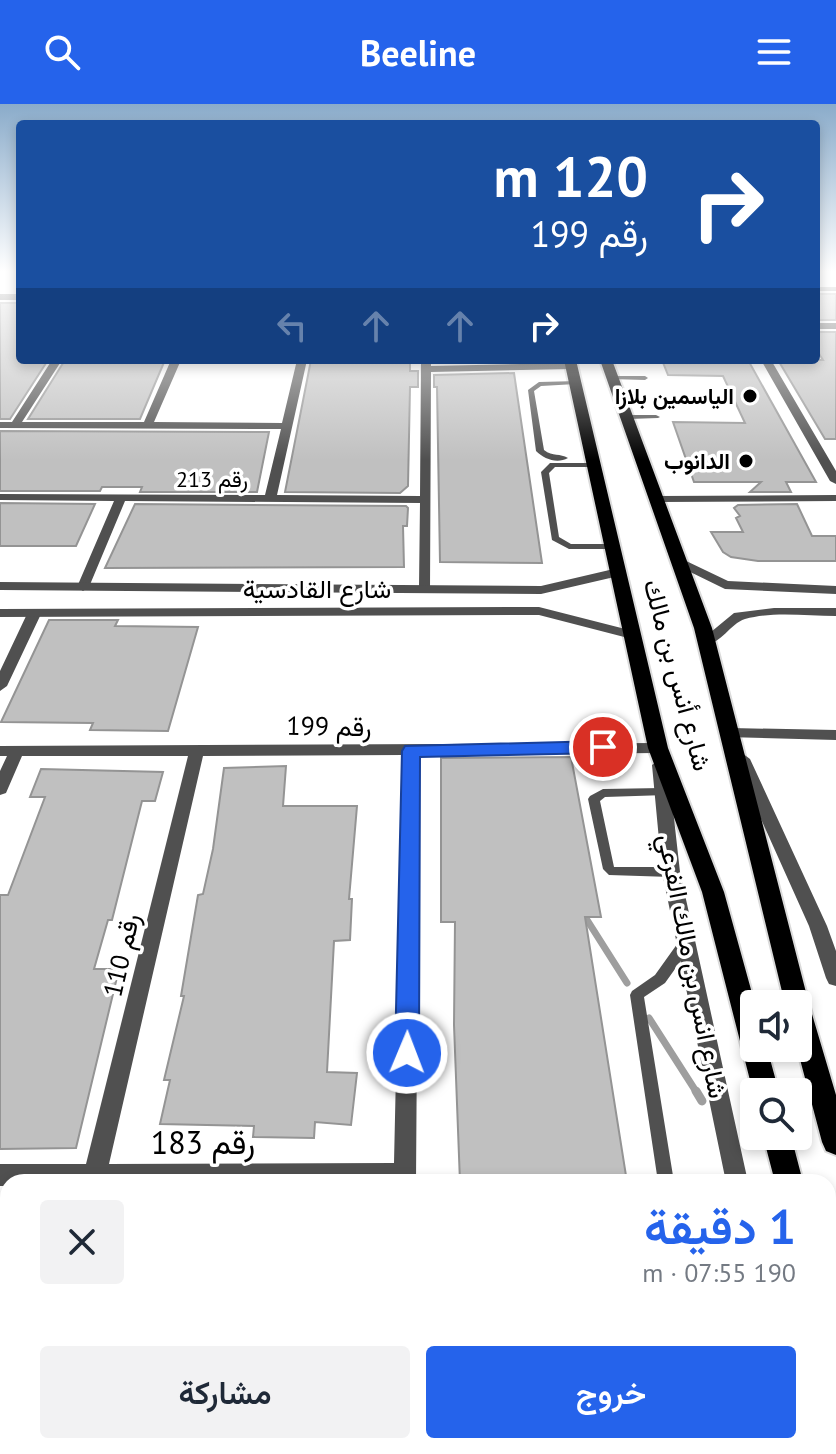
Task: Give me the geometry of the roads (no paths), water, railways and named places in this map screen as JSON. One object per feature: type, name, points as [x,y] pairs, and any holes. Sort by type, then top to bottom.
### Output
[{"type":"main road","name":"شارع أنس بن مالك","points":[[607,364],[659,499],[707,641],[794,990]]},
{"type":"main road","name":"شارع أنس بن مالك","points":[[573,369],[658,748],[713,892],[740,995]]},
{"type":"main road","name":"شارع أنس بن مالك","points":[[812,1055],[836,1142]]},
{"type":"main road","points":[[781,1150],[787,1174]]},
{"type":"street","points":[[15,425],[54,364]]},
{"type":"street","points":[[148,425],[174,364]]},
{"type":"street","points":[[270,499],[301,364]]},
{"type":"street","points":[[425,587],[426,364],[573,369]]},
{"type":"street","points":[[768,364],[836,481]]},
{"type":"street","points":[[0,425],[287,426]]},
{"type":"street","name":"رقم 213","points":[[0,497],[424,500]]},
{"type":"street","points":[[83,587],[121,498]]},
{"type":"street","points":[[659,499],[836,498]]},
{"type":"street","points":[[682,563],[725,585],[836,590]]},
{"type":"street","name":"شارع القادسية","points":[[0,586],[541,590],[618,572]]},
{"type":"street","points":[[764,589],[748,592],[744,599],[746,604],[774,612]]},
{"type":"street","points":[[539,611],[551,599],[541,590]]},
{"type":"street","name":"شارع القادسية","points":[[0,613],[539,611],[632,635]]},
{"type":"street","points":[[707,641],[739,616],[774,612],[836,612]]},
{"type":"street","points":[[0,686],[34,614]]},
{"type":"street","points":[[836,735],[731,733],[818,926],[836,978]]},
{"type":"street","name":"رقم 199","points":[[8,751],[658,748]]},
{"type":"street","name":"شارع انس بن مالك الفرعي","points":[[658,748],[671,872],[735,1174]]},
{"type":"street","name":"رقم 110","points":[[95,1174],[197,749]]},
{"type":"street","points":[[0,789],[8,751]]},
{"type":"street","points":[[405,1174],[411,751]]},
{"type":"lane","points":[[573,369],[531,390],[540,451],[555,458],[592,462]]},
{"type":"lane","points":[[612,378],[645,378]]},
{"type":"lane","points":[[629,417],[656,417]]},
{"type":"lane","points":[[592,462],[553,465],[545,472],[555,538],[569,546],[612,547]]},
{"type":"lane","points":[[662,792],[603,793],[594,799],[609,869],[671,872]]},
{"type":"lane","points":[[665,1174],[637,995],[660,979],[685,944]]},
{"type":"waterway","points":[[582,912],[627,983]]},
{"type":"waterway","points":[[649,1018],[697,1093]]},
{"type":"waterway","points":[[696,1091],[702,1101]]},
{"type":"place","name":"الياسمين بلازا","points":[[750,396]]},
{"type":"place","name":"الدانوب","points":[[746,461]]}]
